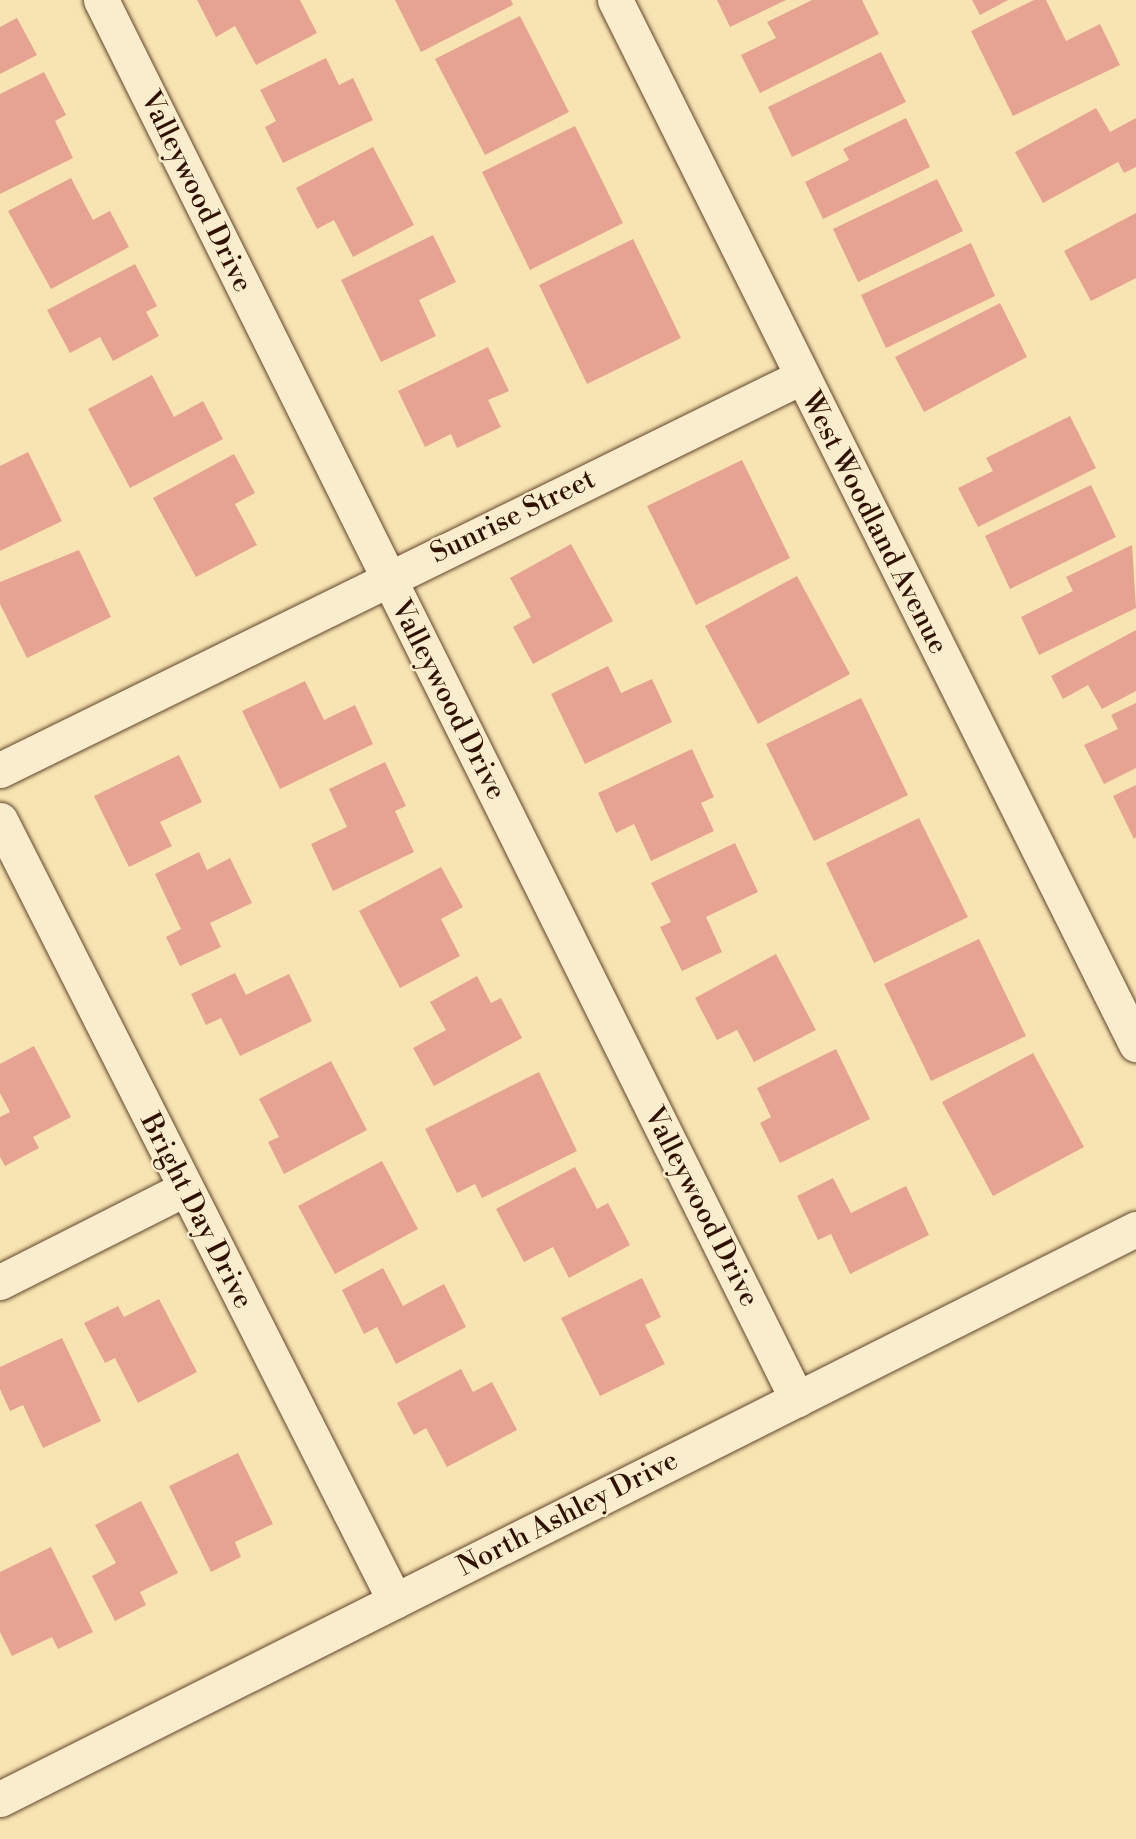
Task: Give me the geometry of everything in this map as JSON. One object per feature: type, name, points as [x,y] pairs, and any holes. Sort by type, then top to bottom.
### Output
[{"type":"street","name":"Valleywood Drive","points":[[101,0],[797,1399]]},
{"type":"street","name":"West Woodland Avenue","points":[[615,0],[1136,1044]]},
{"type":"street","name":"Sunrise Street","points":[[0,770],[801,377]]},
{"type":"street","name":"Bright Day Drive","points":[[0,820],[184,1189],[395,1601]]},
{"type":"street","points":[[0,1282],[184,1189]]},
{"type":"street","name":"North Ashley Drive","points":[[0,1799],[1136,1228]]},
{"type":"building","points":[[197,0],[300,0],[317,33],[256,65],[235,26],[216,37]]},
{"type":"building","points":[[395,0],[511,0],[513,5],[421,52]]},
{"type":"building","points":[[717,0],[786,0],[730,27]]},
{"type":"building","points":[[812,0],[862,0],[879,34],[760,93],[741,55],[776,38],[767,22]]},
{"type":"building","points":[[972,0],[1008,0],[980,15]]},
{"type":"building","points":[[1034,0],[1046,0],[1066,41],[1100,24],[1120,65],[1013,116],[971,31]]},
{"type":"building","points":[[520,16],[569,112],[485,155],[435,59]]},
{"type":"building","points":[[17,18],[37,55],[0,74],[0,27]]},
{"type":"building","points":[[881,52],[906,102],[792,157],[768,107]]},
{"type":"building","points":[[326,58],[339,85],[353,78],[373,120],[283,163],[265,127],[276,121],[260,90]]},
{"type":"building","points":[[44,72],[66,115],[55,121],[73,158],[0,194],[0,94]]},
{"type":"building","points":[[1096,108],[1110,132],[1136,118],[1136,167],[1124,173],[1118,162],[1043,203],[1015,152]]},
{"type":"building","points":[[906,118],[930,167],[823,219],[805,182],[849,160],[843,149]]},
{"type":"building","points":[[575,126],[623,223],[530,270],[482,172]]},
{"type":"building","points":[[373,147],[414,225],[353,257],[334,220],[317,229],[296,188]]},
{"type":"building","points":[[71,178],[93,220],[110,211],[129,247],[51,289],[8,211]]},
{"type":"building","points":[[937,179],[963,231],[858,282],[833,229]]},
{"type":"building","points":[[1136,213],[1136,278],[1091,301],[1064,251]]},
{"type":"building","points":[[433,235],[456,282],[419,300],[436,336],[381,362],[341,280]]},
{"type":"building","points":[[633,239],[681,338],[587,384],[539,285]]},
{"type":"building","points":[[971,243],[995,296],[886,348],[861,295]]},
{"type":"building","points":[[135,264],[157,306],[146,312],[159,336],[113,361],[100,337],[70,353],[47,310]]},
{"type":"building","points":[[1000,303],[1027,357],[924,412],[895,357]]},
{"type":"building","points":[[488,347],[509,391],[488,400],[501,427],[457,448],[451,434],[425,447],[398,391]]},
{"type":"building","points":[[152,375],[174,417],[203,401],[223,439],[130,488],[88,409]]},
{"type":"building","points":[[1070,416],[1096,468],[978,527],[958,488],[993,471],[986,458]]},
{"type":"building","points":[[28,452],[62,521],[0,551],[0,466]]},
{"type":"building","points":[[234,454],[255,493],[235,504],[257,545],[196,577],[153,498]]},
{"type":"building","points":[[742,460],[790,558],[696,605],[647,506]]},
{"type":"building","points":[[1091,485],[1116,537],[1010,589],[985,536]]},
{"type":"building","points":[[571,544],[613,621],[533,664],[513,627],[531,617],[510,578]]},
{"type":"building","points":[[1132,545],[1136,608],[1039,655],[1021,617],[1073,591],[1066,577]]},
{"type":"building","points":[[79,550],[111,617],[27,658],[0,604],[0,582]]},
{"type":"building","points":[[797,576],[850,674],[758,724],[705,626]]},
{"type":"building","points":[[1136,630],[1136,691],[1102,709],[1088,685],[1063,699],[1051,676]]},
{"type":"building","points":[[608,666],[621,693],[652,679],[672,722],[585,764],[551,694]]},
{"type":"building","points":[[305,681],[324,720],[355,705],[373,744],[280,789],[242,711]]},
{"type":"building","points":[[861,698],[908,795],[814,841],[766,744]]},
{"type":"building","points":[[1136,703],[1136,768],[1104,784],[1084,745],[1118,729],[1111,715]]},
{"type":"building","points":[[692,749],[714,797],[701,803],[714,831],[651,861],[634,824],[616,833],[598,793]]},
{"type":"building","points":[[179,755],[202,802],[160,822],[172,846],[129,867],[94,796]]},
{"type":"building","points":[[385,762],[406,806],[395,811],[414,852],[333,891],[311,844],[347,827],[329,789]]},
{"type":"building","points":[[1136,785],[1136,837],[1134,839],[1113,796]]},
{"type":"building","points":[[919,818],[968,917],[874,963],[826,863]]},
{"type":"building","points":[[735,843],[758,892],[706,917],[722,952],[682,971],[660,927],[671,922],[651,883]]},
{"type":"building","points":[[199,852],[207,870],[230,858],[252,903],[210,923],[221,947],[180,966],[166,937],[181,929],[155,874]]},
{"type":"building","points":[[441,867],[463,907],[441,919],[460,956],[400,988],[359,911]]},
{"type":"building","points":[[979,939],[1026,1036],[931,1081],[884,984]]},
{"type":"building","points":[[776,954],[816,1030],[754,1062],[737,1030],[717,1040],[695,998]]},
{"type":"building","points":[[235,973],[246,995],[289,974],[312,1021],[240,1056],[221,1018],[206,1025],[191,994]]},
{"type":"building","points":[[477,976],[491,1003],[501,998],[522,1038],[434,1086],[413,1048],[446,1030],[430,1002]]},
{"type":"building","points":[[34,1046],[71,1117],[33,1137],[39,1148],[5,1166],[0,1157],[0,1117],[10,1112],[0,1093],[0,1064]]},
{"type":"building","points":[[836,1049],[870,1119],[780,1163],[760,1123],[771,1117],[757,1088]]},
{"type":"building","points":[[1033,1053],[1084,1147],[993,1196],[942,1102]]},
{"type":"building","points":[[331,1061],[367,1130],[284,1174],[268,1142],[279,1137],[259,1099]]},
{"type":"building","points":[[539,1072],[577,1151],[482,1198],[475,1184],[457,1193],[425,1129]]},
{"type":"building","points":[[382,1161],[418,1229],[335,1274],[298,1206]]},
{"type":"building","points":[[575,1167],[597,1209],[608,1203],[630,1245],[569,1278],[553,1247],[524,1262],[496,1209]]},
{"type":"building","points":[[833,1178],[851,1213],[906,1186],[929,1235],[850,1274],[831,1234],[818,1240],[797,1196]]},
{"type":"building","points":[[383,1268],[403,1306],[444,1284],[466,1327],[396,1364],[377,1327],[364,1334],[342,1290]]},
{"type":"building","points":[[642,1278],[661,1317],[645,1325],[665,1364],[600,1396],[561,1318]]},
{"type":"building","points":[[159,1299],[197,1372],[138,1403],[115,1358],[105,1363],[84,1323],[118,1306],[124,1317]]},
{"type":"building","points":[[62,1338],[101,1421],[43,1448],[23,1405],[10,1411],[0,1389],[0,1367]]},
{"type":"building","points":[[461,1369],[473,1392],[492,1382],[517,1430],[447,1467],[426,1428],[414,1435],[397,1403]]},
{"type":"building","points":[[238,1453],[273,1524],[235,1542],[241,1557],[211,1572],[169,1486]]},
{"type":"building","points":[[141,1501],[178,1573],[140,1592],[146,1605],[115,1621],[92,1576],[116,1563],[95,1525]]},
{"type":"building","points":[[51,1547],[93,1632],[58,1649],[52,1637],[12,1656],[0,1632],[0,1572]]}]
